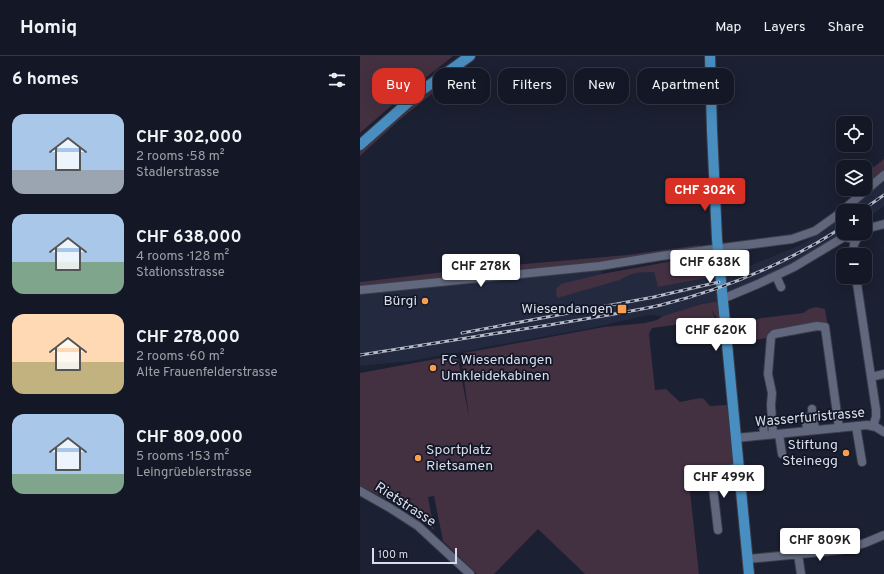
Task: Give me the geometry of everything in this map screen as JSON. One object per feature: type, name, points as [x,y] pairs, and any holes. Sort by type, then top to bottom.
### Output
[{"type":"main road","points":[[360,145],[421,91],[470,56]]},
{"type":"main road","points":[[710,56],[712,138],[718,248],[749,574]]},
{"type":"street","points":[[360,290],[600,266],[718,248],[786,240],[804,236],[815,231],[836,216],[884,175]]},
{"type":"street","points":[[872,227],[884,224]]},
{"type":"street","points":[[727,297],[776,276],[839,240]]},
{"type":"street","points":[[776,276],[781,286]]},
{"type":"street","points":[[857,284],[876,412],[873,426]]},
{"type":"street","points":[[782,454],[776,434],[771,405],[772,393],[768,374],[771,337],[774,334],[817,326],[825,327],[839,428]]},
{"type":"street","points":[[871,377],[884,374]]},
{"type":"street","points":[[811,430],[812,409]]},
{"type":"street","points":[[806,417],[811,430]]},
{"type":"street","points":[[763,423],[764,435]]},
{"type":"street","points":[[856,426],[862,462]]},
{"type":"street","name":"Wasserfuristrasse","points":[[736,438],[856,426],[873,426],[884,432]]},
{"type":"street","points":[[718,530],[711,471],[738,468]]},
{"type":"street","name":"Rietstrasse","points":[[360,491],[418,526],[470,574]]},
{"type":"street","points":[[748,559],[848,548],[884,535]]},
{"type":"street","points":[[798,554],[801,574]]},
{"type":"shaded area","points":[[360,56],[452,56],[438,68],[433,68],[433,72],[425,78],[425,68],[372,68],[372,104],[393,104],[360,133]]},
{"type":"shaded area","points":[[433,90],[433,93],[425,99],[425,96]]},
{"type":"shaded area","points":[[415,104],[419,104],[360,156],[360,151],[384,129]]},
{"type":"shaded area","points":[[884,159],[884,171],[872,181],[872,168]]},
{"type":"shaded area","points":[[884,181],[884,206],[872,215],[872,204],[856,204],[866,196],[872,196],[872,191]]},
{"type":"shaded area","points":[[836,221],[836,239],[772,275],[727,292],[719,301],[702,304],[663,316],[648,315],[591,328],[411,361],[360,366],[360,290],[600,266],[602,274],[704,257],[717,279],[798,246],[827,229]]},
{"type":"shaded area","points":[[700,245],[697,248],[685,253],[360,290],[360,282],[470,269],[627,255]]},
{"type":"shaded area","points":[[673,261],[685,266],[711,261],[716,276],[658,287],[654,272],[640,272],[628,275],[620,280],[557,298],[556,289],[561,284],[602,274]]},
{"type":"shaded area","points":[[719,301],[725,329],[718,325],[716,317],[711,309],[715,318],[716,326],[690,330],[689,323],[652,328],[649,334],[655,390],[666,389],[680,402],[700,398],[704,399],[710,406],[727,405],[734,469],[688,473],[699,574],[585,574],[538,529],[494,574],[477,574],[443,541],[434,496],[428,497],[434,530],[396,502],[418,498],[392,502],[360,486],[360,373],[452,356],[456,357],[458,359],[469,417],[461,357],[464,353],[604,327],[645,323],[702,304]]},
{"type":"shaded area","points":[[816,307],[825,309],[828,327],[825,330],[738,342],[737,324],[754,321],[761,318],[803,313]]},
{"type":"railway","points":[[871,204],[884,195]]},
{"type":"railway","points":[[360,355],[598,317],[685,299],[755,274],[800,252],[836,231]]},
{"type":"railway","points":[[462,333],[654,297],[719,282]]},
{"type":"place","name":"Bürgi","points":[[425,301]]},
{"type":"place","name":"Wiesendangen","points":[[622,309]]},
{"type":"place","name":"FC Wiesendangen Umkleidekabinen","points":[[433,368]]},
{"type":"place","name":"Stiftung Steinegg","points":[[846,453]]},
{"type":"place","name":"Sportplatz Rietsamen","points":[[418,458]]}]
